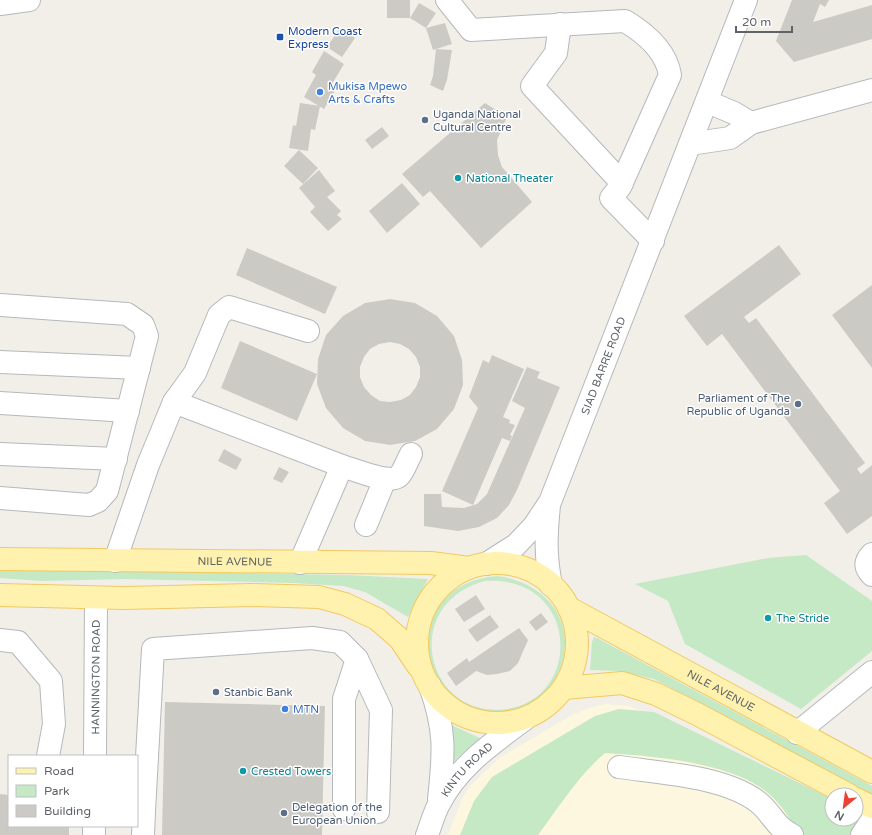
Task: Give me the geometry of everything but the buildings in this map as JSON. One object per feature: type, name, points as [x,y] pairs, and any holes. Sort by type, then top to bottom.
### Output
[{"type":"main road","name":"NILE AVENUE","points":[[0,559],[300,563],[431,563],[477,566],[502,564],[519,567],[534,573],[551,585],[569,608],[797,733],[872,772]]},
{"type":"main road","points":[[426,680],[418,658],[417,642],[419,627],[424,611],[431,597],[442,585],[454,576],[477,566]]},
{"type":"main road","points":[[0,595],[96,598],[250,595],[319,597],[334,600],[358,609],[377,619],[400,639],[439,698],[451,709],[479,721],[503,723],[525,719],[541,711],[554,701],[564,688],[572,672],[577,655],[577,637],[569,608]]},
{"type":"main road","points":[[564,688],[622,684],[656,694],[697,714],[834,787]]},
{"type":"street","points":[[0,4],[29,0]]},
{"type":"street","points":[[447,0],[471,30],[625,21],[643,31],[656,45],[668,65],[670,75],[622,183],[611,198],[653,240]]},
{"type":"street","name":"SIAD BARRE ROAD","points":[[477,566],[516,545],[534,526],[550,502],[690,144],[708,102],[746,0]]},
{"type":"street","points":[[560,24],[556,53],[532,86],[622,183]]},
{"type":"street","points":[[690,144],[730,138],[751,123],[872,90]]},
{"type":"street","points":[[708,102],[734,113],[751,123]]},
{"type":"street","points":[[0,305],[127,314],[143,325],[147,336],[107,492],[98,502],[89,505],[0,498]]},
{"type":"street","points":[[115,561],[146,472],[174,402],[195,373],[219,315],[229,307],[308,331]]},
{"type":"street","points":[[0,362],[139,368]]},
{"type":"street","points":[[174,402],[342,466],[385,479],[394,479],[399,476],[411,454]]},
{"type":"street","points":[[0,403],[128,411]]},
{"type":"street","points":[[0,454],[116,459]]},
{"type":"street","points":[[300,563],[342,466]]},
{"type":"street","points":[[366,525],[385,479]]},
{"type":"street","points":[[550,502],[546,531],[546,560],[551,585]]},
{"type":"street","name":"HANNINGTON ROAD","points":[[95,755],[96,598]]},
{"type":"street","points":[[143,835],[140,810],[153,649],[312,638],[340,642],[357,659],[381,710],[378,812]]},
{"type":"street","points":[[0,640],[18,642],[51,681],[54,724],[48,755]]},
{"type":"street","points":[[344,809],[344,699],[357,659]]},
{"type":"street","points":[[797,733],[872,672]]},
{"type":"street","points":[[426,680],[439,711],[443,736],[443,760],[438,804]]},
{"type":"street","name":"KINTU ROAD","points":[[427,835],[438,804],[454,779],[468,764],[525,719]]},
{"type":"street","points":[[619,767],[719,783],[758,802],[771,815],[782,830],[792,835]]},
{"type":"street","points":[[862,835],[872,820]]},
{"type":"shaded area","points":[[606,704],[629,706],[649,714],[824,814],[824,827],[848,827],[865,835],[448,835],[463,797],[470,786],[501,757],[572,715],[592,707]]},
{"type":"green space","points":[[806,555],[872,601],[872,651],[801,709],[685,644],[668,601],[635,584],[768,558]]},
{"type":"green space","points":[[0,568],[346,575],[428,579],[408,617],[365,592],[344,586],[293,583],[124,579],[42,581],[0,578]]},
{"type":"green space","points":[[497,576],[522,582],[543,596],[559,615],[565,641],[563,660],[557,677],[539,699],[526,707],[515,711],[491,714],[459,704],[440,688],[429,666],[426,643],[432,619],[445,599],[467,583]],"holes":[[[485,581],[516,584],[539,597],[554,616],[560,638],[559,662],[549,683],[532,700],[507,709],[479,708],[457,697],[442,680],[433,658],[432,635],[440,612],[458,594]]]},
{"type":"green space","points":[[594,637],[599,639],[872,786],[872,796],[864,792],[864,787],[856,787],[753,730],[654,679],[619,671],[590,670],[592,642]]},
{"type":"green space","points":[[619,709],[654,712],[824,795],[824,827],[854,827],[850,835],[800,835],[774,798],[754,783],[735,775],[714,768],[668,759],[605,753],[577,782],[538,835],[460,835],[474,801],[492,777],[595,716]]},
{"type":"green space","points":[[447,723],[484,740],[465,751],[453,762]]},
{"type":"place","name":"Modern Coast Express","points":[[280,37]]},
{"type":"place","name":"Mukisa Mpewo Arts & Crafts","points":[[320,92]]},
{"type":"place","name":"Uganda National Cultural Centre","points":[[425,120]]},
{"type":"place","name":"National Theater","points":[[458,178]]},
{"type":"place","name":"Parliament of The Republic of Uganda","points":[[798,404]]},
{"type":"place","name":"The Stride","points":[[768,618]]},
{"type":"place","name":"Stanbic Bank","points":[[216,692]]},
{"type":"place","name":"MTN","points":[[285,709]]},
{"type":"place","name":"Crested Towers","points":[[243,771]]},
{"type":"place","name":"Delegation of the European Union","points":[[284,813]]}]
